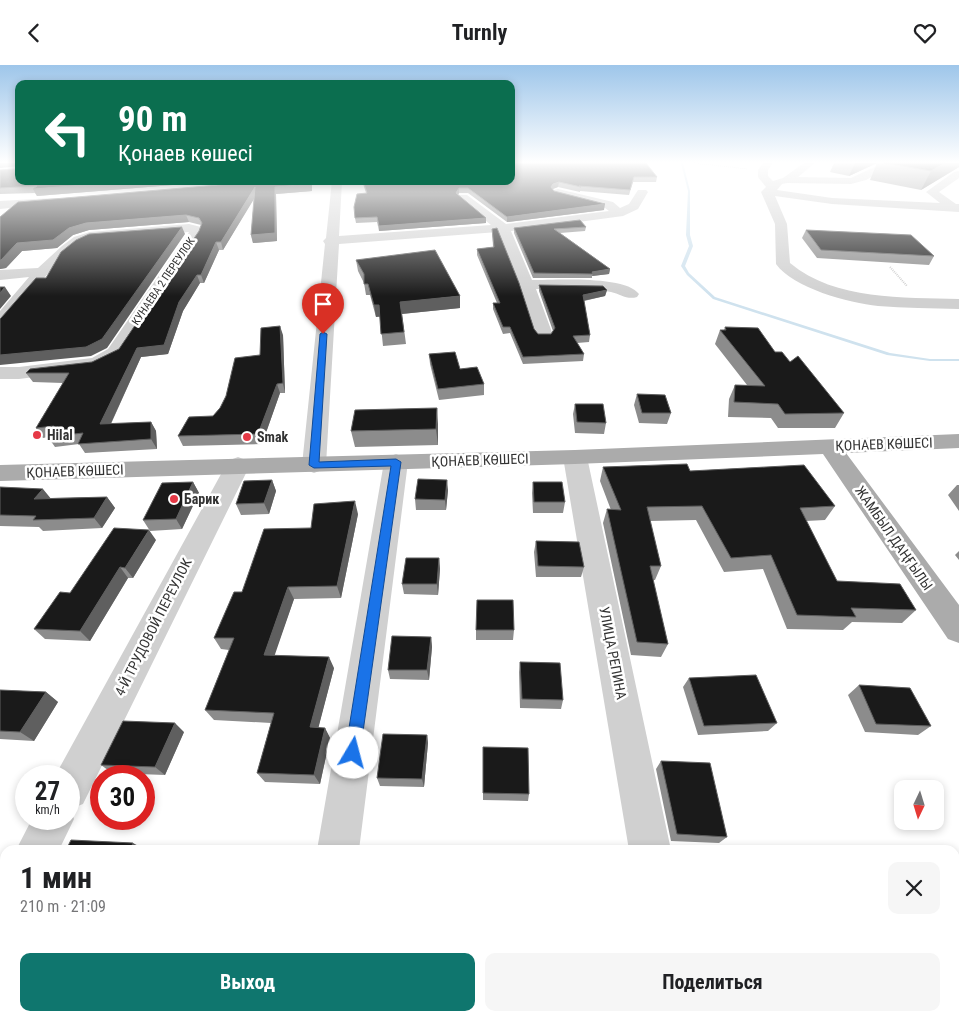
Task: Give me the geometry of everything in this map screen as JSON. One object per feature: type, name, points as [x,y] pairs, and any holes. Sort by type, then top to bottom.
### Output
[{"type":"main road","name":"ҚОНАЕВ КӨШЕСІ","points":[[0,473],[576,457],[959,441]]},
{"type":"main road","name":"ЖАМБЫЛ ДАҢҒЫЛЫ","points":[[830,447],[959,630]]},
{"type":"street","points":[[314,465],[334,208]]},
{"type":"street","points":[[477,208],[503,228],[527,285],[544,335]]},
{"type":"street","points":[[613,208],[619,213]]},
{"type":"street","points":[[330,241],[503,228],[619,213],[631,208]]},
{"type":"street","points":[[776,208],[781,224],[783,264],[798,277],[836,292],[876,301],[959,304]]},
{"type":"street","points":[[852,216],[853,208]]},
{"type":"street","name":"КУНАЕВА 2 ПЕРЕУЛОК","points":[[0,322],[43,272],[83,237],[189,228],[196,230],[193,239],[115,353],[97,363],[9,373]]},
{"type":"street","points":[[0,275],[43,272]]},
{"type":"street","points":[[527,285],[600,285],[621,289],[631,294]]},
{"type":"street","points":[[0,395],[9,373]]},
{"type":"street","name":"УЛИЦА РЕПИНА","points":[[576,457],[649,845]]},
{"type":"street","points":[[339,845],[396,462]]},
{"type":"street","name":"4-Й ТРУДОВОЙ ПЕРЕУЛОК","points":[[80,769],[238,465]]},
{"type":"street","points":[[40,845],[48,830]]},
{"type":"building","points":[[11,208],[242,208],[221,242],[216,242],[201,275],[197,275],[179,302],[164,345],[137,348],[100,424],[151,422],[151,439],[78,444],[83,433],[48,437],[54,426],[36,428],[69,373],[26,373],[30,369],[92,362],[119,349],[199,231],[202,223],[199,218],[186,215],[86,223],[69,228],[53,240],[17,243],[0,260],[0,217]]},
{"type":"building","points":[[253,208],[275,208],[275,233],[251,235]]},
{"type":"building","points":[[354,208],[474,208],[486,218],[379,226],[377,217],[355,218]]},
{"type":"building","points":[[494,208],[578,208],[507,217]]},
{"type":"building","points":[[580,220],[586,227],[554,229],[610,269],[592,272],[593,274],[534,273],[514,228]]},
{"type":"building","points":[[182,227],[102,339],[86,347],[0,355],[0,319],[36,278],[46,278],[61,252],[76,240],[89,234]]},
{"type":"building","points":[[497,228],[519,283],[534,329],[538,334],[551,334],[555,328],[539,285],[603,286],[607,290],[583,295],[590,335],[573,336],[584,354],[523,357],[510,327],[503,327],[493,303],[500,303],[477,249],[494,247],[492,229]]},
{"type":"building","points":[[806,230],[911,235],[934,256],[821,250]]},
{"type":"building","points":[[435,250],[460,296],[400,302],[404,332],[381,334],[379,305],[374,305],[368,284],[364,284],[364,274],[356,260]]},
{"type":"building","points":[[280,326],[283,383],[277,384],[258,434],[178,436],[189,417],[213,416],[220,408],[226,396],[235,358],[260,355],[261,328]]},
{"type":"building","points":[[725,327],[758,328],[775,352],[782,352],[790,362],[798,356],[844,413],[785,414],[778,404],[734,402],[735,385],[765,386],[720,330],[726,330]]},
{"type":"building","points":[[455,352],[460,369],[477,367],[484,384],[438,389],[429,354]]},
{"type":"building","points":[[637,394],[665,395],[671,413],[642,413]]},
{"type":"building","points":[[575,404],[603,404],[606,423],[577,422]]},
{"type":"building","points":[[437,408],[436,429],[351,431],[355,410]]},
{"type":"building","points":[[687,464],[690,471],[804,465],[835,506],[800,508],[837,581],[900,584],[916,610],[851,608],[856,617],[797,615],[771,555],[731,558],[702,506],[647,507],[661,566],[650,566],[668,644],[637,642],[607,509],[621,510],[603,467]]},
{"type":"building","points":[[418,479],[447,480],[445,500],[415,499]]},
{"type":"building","points":[[272,480],[264,503],[236,504],[244,481]]},
{"type":"building","points":[[193,482],[176,519],[143,520],[162,483]]},
{"type":"building","points":[[533,482],[562,482],[565,502],[534,502]]},
{"type":"building","points":[[0,487],[43,489],[34,499],[107,497],[94,518],[33,520],[36,516],[0,515]]},
{"type":"building","points":[[355,501],[337,586],[288,587],[264,655],[329,657],[310,727],[325,728],[314,775],[257,773],[274,713],[205,710],[234,638],[214,638],[234,592],[242,592],[264,529],[311,528],[314,504]]},
{"type":"building","points":[[114,528],[149,530],[125,568],[120,567],[80,631],[34,629],[60,592],[70,593]]},
{"type":"building","points":[[536,541],[579,542],[584,567],[538,566]]},
{"type":"building","points":[[406,558],[439,558],[437,584],[402,584]]},
{"type":"building","points":[[477,600],[513,600],[514,630],[476,630]]},
{"type":"building","points":[[392,636],[431,637],[427,670],[388,670]]},
{"type":"building","points":[[520,662],[560,663],[563,700],[522,699]]},
{"type":"building","points":[[756,675],[777,723],[704,726],[689,678]]},
{"type":"building","points":[[859,685],[910,688],[931,726],[876,724]]},
{"type":"building","points":[[0,690],[46,692],[20,732],[0,731]]},
{"type":"building","points":[[123,721],[175,723],[155,767],[155,765],[101,765]]},
{"type":"building","points":[[383,734],[427,735],[422,779],[377,778]]},
{"type":"building","points":[[483,747],[528,748],[529,794],[483,793]]},
{"type":"building","points":[[661,761],[710,763],[727,837],[677,834]]},
{"type":"building","points":[[71,840],[133,843],[132,845],[68,845]]},
{"type":"waterway","points":[[689,208],[688,235],[691,246],[683,266],[688,274],[714,298],[889,354],[930,360],[959,360]]},
{"type":"place","name":"Hilal","points":[[37,435]]},
{"type":"place","name":"Smak","points":[[247,437]]},
{"type":"place","name":"Барик","points":[[174,499]]},
{"type":"route","points":[[323,334],[314,465],[396,462],[353,753]]}]
